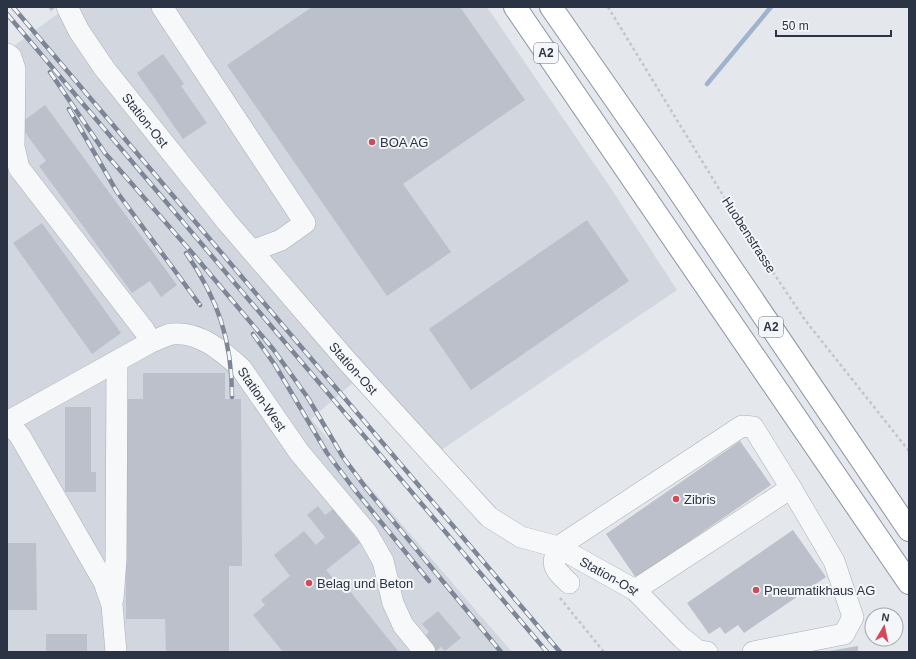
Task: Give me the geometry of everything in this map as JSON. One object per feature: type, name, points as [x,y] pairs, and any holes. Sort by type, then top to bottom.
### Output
[{"type":"highway","name":"A2","points":[[515,7],[909,583]]},
{"type":"highway","name":"A2","points":[[551,7],[909,530]]},
{"type":"highway","points":[[566,7],[605,70],[632,124]]},
{"type":"street","name":"Station-Ost","points":[[67,7],[79,32],[104,68],[252,251],[347,361],[490,518],[521,537],[558,547],[635,590],[682,638],[698,651],[707,652]]},
{"type":"street","points":[[162,7],[305,223],[281,240],[252,251]]},
{"type":"street","points":[[9,56],[15,69],[14,147],[19,168],[144,330],[151,342]]},
{"type":"street","name":"Station-West","points":[[7,422],[151,342],[171,334],[185,334],[200,338],[241,368],[299,452],[368,533],[383,561],[393,603],[403,625],[425,652]]},
{"type":"street","points":[[116,652],[112,605],[116,560],[117,362]]},
{"type":"street","points":[[7,422],[20,436],[104,582],[112,605]]},
{"type":"street","points":[[569,583],[556,571],[553,558],[558,547],[742,426],[753,427],[834,561],[853,617],[844,634],[753,652]]},
{"type":"street","points":[[635,590],[791,488]]},
{"type":"path","name":"Huobenstrasse","points":[[608,7],[738,220],[805,320],[909,452]]},
{"type":"shaded area","points":[[67,7],[487,7],[610,187],[677,290],[428,459],[355,381],[311,419],[512,652],[7,652],[7,51]]},
{"type":"building","points":[[48,7],[54,7],[55,8],[51,11]]},
{"type":"building","name":"BOA AG","points":[[312,7],[460,7],[525,100],[403,184],[451,252],[387,296],[227,65]]},
{"type":"building","points":[[163,54],[184,84],[181,86],[207,123],[183,139],[137,73]]},
{"type":"building","points":[[45,105],[177,285],[161,297],[150,281],[132,293],[39,166],[46,161],[19,124]]},
{"type":"building","points":[[587,220],[629,281],[471,390],[429,329]]},
{"type":"building","points":[[42,223],[121,333],[92,354],[13,243]]},
{"type":"building","points":[[143,373],[225,373],[225,399],[241,399],[242,566],[229,566],[229,652],[166,652],[165,619],[126,619],[125,399],[143,399]]},
{"type":"building","points":[[65,407],[91,407],[91,472],[96,472],[96,492],[65,492]]},
{"type":"building","points":[[740,441],[771,485],[636,578],[606,534]]},
{"type":"building","name":"Belag und Beton","points":[[318,506],[325,515],[333,509],[360,543],[326,570],[345,593],[349,590],[398,651],[397,652],[283,652],[253,615],[265,605],[261,600],[290,576],[274,555],[304,531],[316,545],[325,537],[307,515]]},
{"type":"building","name":"Pneumatikhaus AG","points":[[793,530],[826,577],[744,633],[738,625],[725,634],[720,627],[709,634],[687,603]]},
{"type":"building","points":[[7,543],[36,543],[37,610],[7,610]]},
{"type":"building","points":[[438,611],[461,638],[445,651],[441,647],[435,652],[430,652],[420,640],[429,632],[422,624]]},
{"type":"building","points":[[46,634],[87,634],[87,652],[46,652]]},
{"type":"building","points":[[858,646],[858,652],[829,652],[829,651]]},
{"type":"waterway","points":[[707,84],[771,7]]},
{"type":"railway","points":[[13,7],[560,652]]},
{"type":"railway","points":[[7,14],[547,652]]},
{"type":"railway","points":[[50,72],[105,153],[273,349],[308,398],[343,457],[366,488],[501,652]]},
{"type":"railway","points":[[69,109],[117,192],[200,305]]},
{"type":"railway","points":[[186,253],[207,287],[221,321],[229,357],[232,397]]},
{"type":"railway","points":[[253,334],[275,365],[327,453],[354,489],[429,581]]},
{"type":"place","name":"BOA AG","points":[[372,142]]},
{"type":"place","name":"Zibris","points":[[676,499]]},
{"type":"place","name":"Belag und Beton","points":[[309,583]]},
{"type":"place","name":"Pneumatikhaus AG","points":[[756,590]]}]
